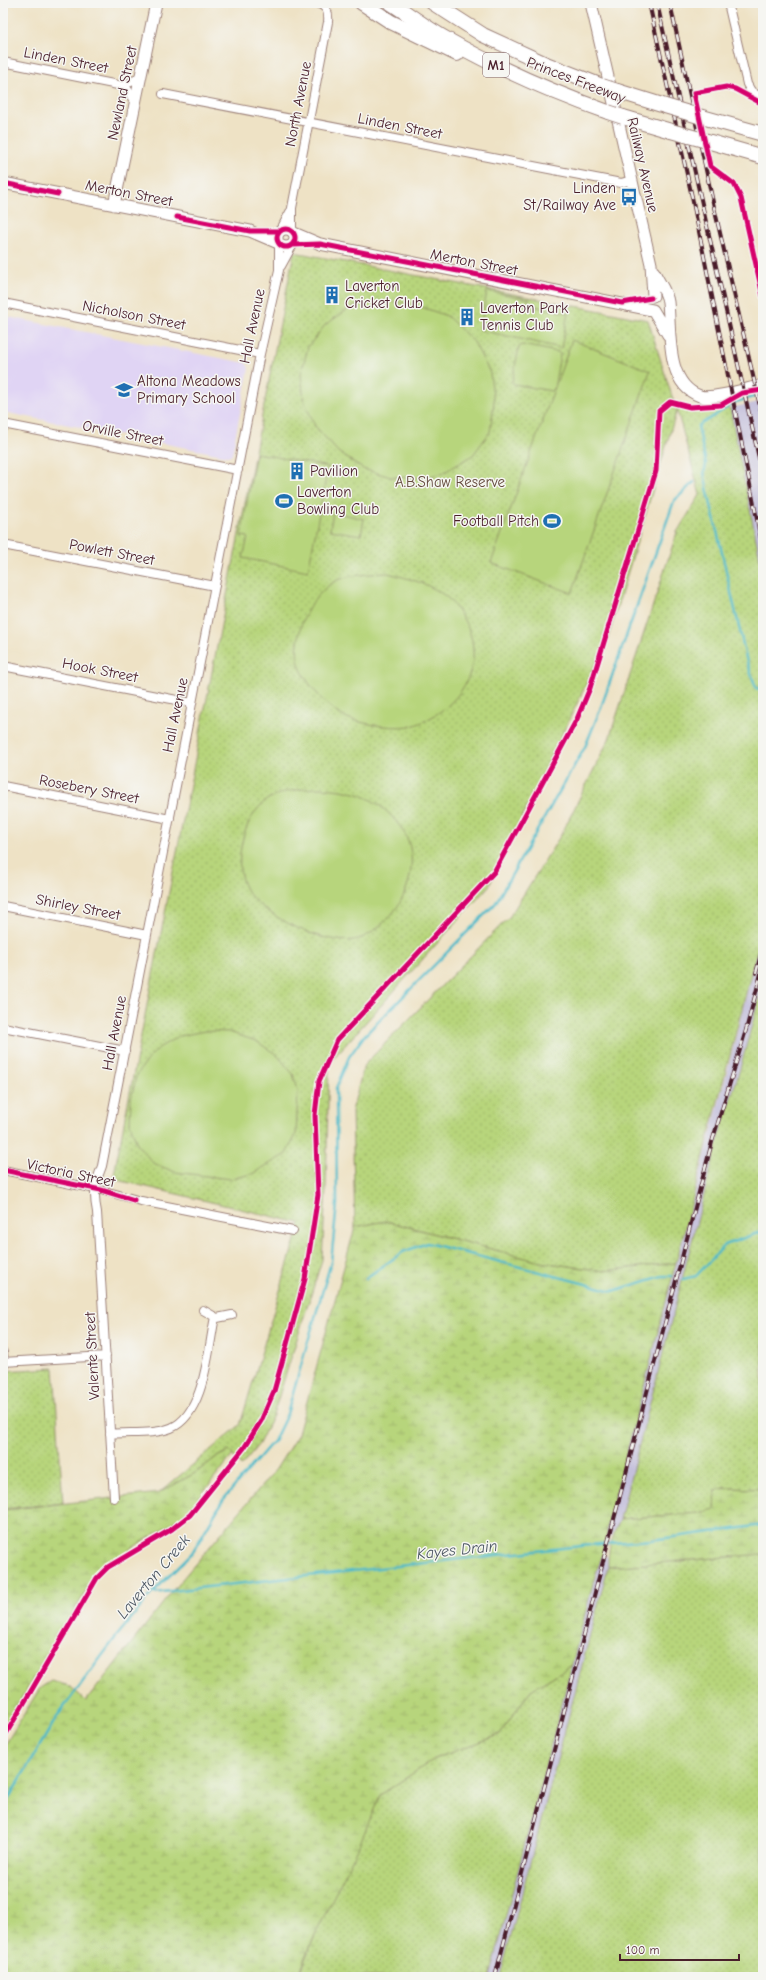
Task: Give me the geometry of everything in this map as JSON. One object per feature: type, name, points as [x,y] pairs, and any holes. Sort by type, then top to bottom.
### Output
[{"type":"highway","points":[[362,3],[392,22],[429,42],[480,64],[514,74]]},
{"type":"highway","name":"Princes Freeway","points":[[391,3],[447,40],[546,89],[608,112],[763,157]]},
{"type":"highway","name":"Princes Freeway","points":[[433,3],[483,35],[529,57],[602,86],[763,134]]},
{"type":"highway","points":[[444,3],[529,57]]},
{"type":"street","name":"Newland Street","points":[[118,188],[135,80],[150,3]]},
{"type":"street","name":"Newland Street","points":[[114,205],[156,3]]},
{"type":"street","name":"North Avenue","points":[[293,232],[292,208],[328,22],[328,13],[325,7],[316,3]]},
{"type":"street","name":"Railway Avenue","points":[[591,3],[651,264],[667,302]]},
{"type":"street","points":[[728,3],[745,79],[751,91],[763,99]]},
{"type":"street","name":"Linden Street","points":[[3,62],[123,86],[128,90],[132,98]]},
{"type":"street","name":"Linden Street","points":[[123,86],[135,80]]},
{"type":"street","name":"Linden Street","points":[[163,94],[621,183],[632,180]]},
{"type":"street","name":"Merton Street","points":[[3,183],[250,231],[280,231]]},
{"type":"street","name":"North Avenue","points":[[280,231],[292,208]]},
{"type":"street","points":[[288,229],[293,232],[296,238],[292,245],[283,247],[278,244],[276,238],[280,231],[288,229]]},
{"type":"street","name":"Merton Street","points":[[250,231],[278,244]]},
{"type":"street","name":"Merton Street","points":[[293,232],[320,244],[652,310]]},
{"type":"street","name":"Hall Avenue","points":[[278,244],[279,270]]},
{"type":"street","name":"Merton Street","points":[[292,245],[320,244]]},
{"type":"street","name":"Hall Avenue","points":[[98,1189],[260,354],[279,270],[292,245]]},
{"type":"street","name":"Railway Avenue","points":[[651,264],[652,297]]},
{"type":"street","points":[[669,338],[650,305],[652,297],[658,294],[667,302],[669,338],[678,378],[684,385],[699,396],[712,396],[763,384]]},
{"type":"street","name":"Merton Street","points":[[622,303],[652,297]]},
{"type":"street","points":[[652,310],[661,312],[667,302]]},
{"type":"street","name":"Nicholson Street","points":[[3,304],[260,354]]},
{"type":"street","name":"Orville Street","points":[[3,424],[238,470]]},
{"type":"street","name":"Powlett Street","points":[[3,545],[215,586]]},
{"type":"street","name":"Hook Street","points":[[3,666],[192,703]]},
{"type":"street","name":"Rosebery Street","points":[[3,786],[170,819]]},
{"type":"street","name":"Shirley Street","points":[[3,906],[147,935]]},
{"type":"street","points":[[3,1027],[125,1051]]},
{"type":"street","name":"Victoria Street","points":[[3,1170],[98,1189],[141,1201],[293,1231]]},
{"type":"street","name":"Valente Street","points":[[98,1189],[94,1197],[97,1212],[114,1498]]},
{"type":"street","points":[[202,1310],[215,1318],[222,1318],[232,1315]]},
{"type":"street","points":[[110,1434],[160,1430],[172,1427],[184,1419],[193,1408],[198,1395],[215,1318]]},
{"type":"street","points":[[3,1352],[3,1362],[106,1356]]},
{"type":"shaded area","name":"Altona Meadows Primary School","points":[[3,316],[246,363],[249,368],[232,454],[228,456],[3,412]]},
{"type":"shaded area","points":[[763,401],[763,575],[730,408]]},
{"type":"shaded area","points":[[763,928],[763,984],[740,1069],[720,1133],[620,1519],[612,1536],[608,1536],[607,1528],[728,1068]]},
{"type":"shaded area","points":[[602,1556],[607,1556],[608,1567],[500,1977],[490,1977],[588,1601]]},
{"type":"green space","name":"A.B.Shaw Reserve","points":[[294,252],[648,320],[676,409],[704,410],[730,408],[763,575],[763,928],[676,1263],[604,1271],[540,1262],[386,1221],[355,1227],[352,1111],[364,1065],[510,916],[562,833],[609,739],[677,532],[700,495],[677,410],[607,641],[489,886],[329,1063],[326,1189],[322,1260],[273,1415],[259,1444],[241,1466],[229,1451],[215,1458],[197,1472],[159,1493],[240,1425],[300,1223],[113,1179]]},
{"type":"green space","points":[[487,291],[529,299],[528,305],[568,313],[561,348],[480,330]]},
{"type":"green space","points":[[385,301],[413,304],[447,316],[474,342],[490,373],[494,402],[490,432],[473,455],[443,473],[422,478],[391,477],[363,469],[338,452],[315,426],[304,401],[301,374],[308,347],[325,325],[353,306]]},
{"type":"green space","points":[[572,340],[650,371],[572,593],[491,563]]},
{"type":"green space","points":[[522,345],[558,352],[560,354],[554,389],[551,391],[514,384],[512,382],[519,347]]},
{"type":"green space","name":"Laverton Bowling Club","points":[[256,453],[328,467],[308,571],[243,558],[248,537],[241,536]]},
{"type":"green space","points":[[333,512],[364,519],[361,535],[330,530]]},
{"type":"green space","points":[[388,573],[428,586],[449,599],[460,614],[472,640],[472,666],[468,678],[461,690],[452,701],[438,713],[415,725],[397,727],[374,725],[352,720],[336,712],[323,700],[309,683],[301,670],[297,655],[303,620],[313,602],[327,587],[344,578],[359,575]]},
{"type":"green space","points":[[318,788],[355,793],[376,803],[397,822],[406,836],[410,846],[411,869],[405,892],[400,902],[380,926],[368,935],[359,939],[342,940],[328,938],[297,928],[269,912],[258,903],[249,894],[243,883],[240,871],[242,844],[251,818],[259,807],[268,799],[280,794],[293,790]]},
{"type":"green space","points":[[763,984],[763,1489],[724,1488],[715,1491],[715,1509],[700,1513],[620,1519],[720,1133],[740,1069]]},
{"type":"green space","points":[[205,1031],[229,1032],[256,1041],[277,1055],[293,1074],[298,1090],[296,1135],[286,1154],[252,1174],[230,1179],[175,1172],[153,1163],[137,1144],[130,1123],[131,1099],[136,1077],[146,1061],[160,1047],[179,1036]]},
{"type":"green space","points":[[386,1221],[540,1262],[604,1271],[676,1263],[607,1528],[605,1546],[595,1576],[572,1665],[531,1690],[499,1735],[436,1758],[380,1795],[358,1848],[316,1932],[298,1977],[3,1977],[3,1748],[40,1688],[51,1681],[70,1686],[86,1701],[178,1584],[276,1469],[298,1434],[355,1227]]},
{"type":"green space","points":[[54,1368],[63,1503],[3,1509],[3,1371]]},
{"type":"green space","points":[[229,1451],[233,1455],[187,1513],[112,1560],[99,1570],[3,1729],[3,1510],[159,1493],[197,1472],[215,1458]]},
{"type":"green space","points":[[724,1488],[763,1489],[763,1554],[608,1567],[613,1537],[620,1519],[700,1513],[714,1509],[715,1491]]},
{"type":"green space","points":[[763,1554],[763,1977],[500,1977],[608,1567]]},
{"type":"green space","points":[[572,1665],[490,1977],[299,1977],[316,1932],[380,1795],[436,1758],[499,1735],[531,1690]]},
{"type":"waterway","points":[[763,394],[736,402],[698,426],[706,464],[704,473],[747,662],[756,688],[763,690]]},
{"type":"waterway","name":"Laverton Creek","points":[[3,1808],[58,1715],[116,1637],[152,1593],[192,1553],[223,1500],[275,1439],[287,1414],[331,1262],[337,1204],[336,1088],[349,1057],[364,1036],[495,904],[585,747],[600,710],[674,501],[694,482]]},
{"type":"waterway","points":[[683,1279],[696,1276],[725,1245],[763,1231]]},
{"type":"waterway","points":[[366,1278],[403,1252],[427,1243],[613,1291],[662,1276],[671,1276]]},
{"type":"waterway","name":"Kayes Drain","points":[[153,1593],[599,1544],[652,1540],[763,1525]]},
{"type":"railway","points":[[649,3],[692,197],[763,549]]},
{"type":"railway","points":[[657,3],[763,476]]},
{"type":"railway","points":[[670,3],[714,207],[763,419]]},
{"type":"railway","points":[[760,470],[763,486]]},
{"type":"railway","points":[[756,973],[763,947]]},
{"type":"railway","points":[[495,1977],[712,1142],[746,1030],[763,966]]},
{"type":"cycle path","points":[[763,104],[735,89],[726,87],[694,93],[710,166],[734,184],[741,198],[763,296]]},
{"type":"cycle path","points":[[3,183],[58,194]]},
{"type":"cycle path","points":[[177,217],[250,231],[280,231]]},
{"type":"cycle path","points":[[282,229],[290,229],[295,234],[295,238],[293,245],[290,247],[282,247],[277,242],[277,234],[282,229]]},
{"type":"cycle path","points":[[293,245],[320,244],[622,303],[651,298]]},
{"type":"cycle path","points":[[3,1739],[97,1578],[108,1567],[172,1529],[190,1515],[244,1448],[261,1421],[274,1391],[305,1279],[318,1195],[315,1115],[319,1081],[337,1040],[494,872],[577,719],[590,688],[656,471],[659,411],[670,402],[690,407],[721,405],[742,393],[763,390]]},
{"type":"cycle path","points":[[3,1170],[101,1190],[134,1200]]},
{"type":"place","name":"Linden St/Railway Ave","points":[[629,197]]},
{"type":"place","name":"Laverton Cricket Club","points":[[332,295]]},
{"type":"place","name":"Laverton Park Tennis Club","points":[[467,317]]},
{"type":"place","name":"Altona Meadows Primary School","points":[[124,390]]},
{"type":"place","name":"Pavilion","points":[[297,471]]},
{"type":"place","name":"Laverton Bowling Club","points":[[284,501]]},
{"type":"place","name":"Football Pitch","points":[[552,521]]}]
